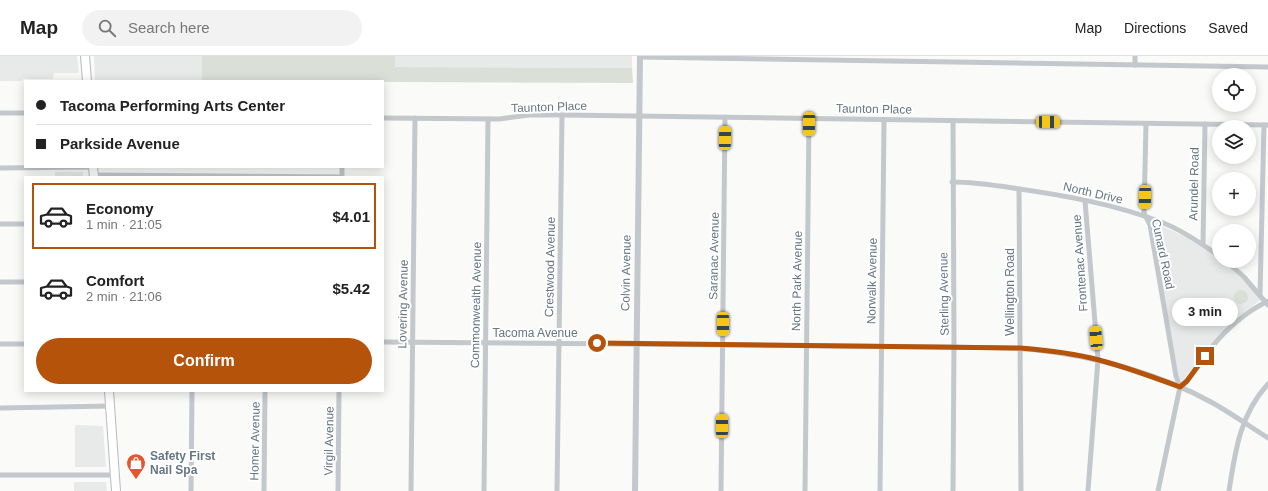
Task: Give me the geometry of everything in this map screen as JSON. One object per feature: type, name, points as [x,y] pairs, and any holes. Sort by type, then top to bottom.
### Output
[{"type":"main road","points":[[85,56],[87,80]]},
{"type":"main road","points":[[109,392],[116,491]]},
{"type":"street","points":[[640,56],[1268,67]]},
{"type":"street","name":"Colvin Avenue","points":[[635,491],[640,56]]},
{"type":"street","points":[[1135,56],[1135,65]]},
{"type":"street","points":[[0,113],[24,113]]},
{"type":"street","name":"Taunton Place","points":[[384,118],[488,119],[529,115],[562,115],[1266,125]]},
{"type":"street","name":"Crestwood Avenue","points":[[557,491],[562,115]]},
{"type":"street","name":"Saranac Avenue","points":[[721,491],[725,117]]},
{"type":"street","name":"Lovering Avenue","points":[[411,491],[415,118]]},
{"type":"street","name":"Commonwealth Avenue","points":[[484,491],[488,119]]},
{"type":"street","name":"North Park Avenue","points":[[804,491],[809,119]]},
{"type":"street","name":"Norwalk Avenue","points":[[880,491],[884,120]]},
{"type":"street","name":"Sterling Avenue","points":[[953,121],[953,491]]},
{"type":"street","name":"Cunard Road","points":[[1146,124],[1144,210],[1150,225],[1176,376],[1180,387]]},
{"type":"street","name":"Arundel Road","points":[[1203,244],[1206,124]]},
{"type":"street","points":[[1260,295],[1266,125]]},
{"type":"street","points":[[0,168],[94,172],[292,176]]},
{"type":"street","name":"North Drive","points":[[952,182],[986,184],[1019,189],[1085,201],[1146,217],[1174,228],[1212,251]]},
{"type":"street","name":"Wellington Road","points":[[1019,189],[1021,491]]},
{"type":"street","name":"Frontenac Avenue","points":[[1085,201],[1098,360],[1088,491]]},
{"type":"street","points":[[0,224],[24,224]]},
{"type":"street","points":[[1158,491],[1180,387],[1187,381],[1211,348],[1237,321],[1256,307],[1267,303],[1234,268]]},
{"type":"street","points":[[0,282],[24,282]]},
{"type":"street","name":"Tacoma Avenue","points":[[384,342],[636,343],[1020,348],[1098,360],[1147,375],[1180,387],[1210,402],[1268,438]]},
{"type":"street","points":[[0,344],[24,344]]},
{"type":"street","points":[[1229,491],[1239,438],[1244,422],[1257,398],[1268,384]]},
{"type":"street","points":[[191,491],[192,392]]},
{"type":"street","name":"Homer Avenue","points":[[264,491],[265,392]]},
{"type":"street","name":"Virgil Avenue","points":[[338,491],[339,392]]},
{"type":"street","points":[[0,408],[110,406]]},
{"type":"street","points":[[0,475],[115,475]]},
{"type":"shaded area","points":[[0,56],[77,56],[79,73],[54,73],[53,79],[0,81]]},
{"type":"shaded area","points":[[94,56],[202,56],[202,80],[95,80]]},
{"type":"shaded area","points":[[202,56],[395,56],[395,67],[632,68],[633,83],[384,82],[384,80],[202,80]]},
{"type":"shaded area","points":[[395,56],[632,56],[632,68],[395,67]]},
{"type":"shaded area","points":[[55,172],[83,172],[83,176],[55,176]]},
{"type":"shaded area","points":[[1155,223],[1186,237],[1212,254],[1212,268],[1231,268],[1252,288],[1260,300],[1236,319],[1215,339],[1182,382],[1179,379],[1153,224]]},
{"type":"shaded area","points":[[1241,290],[1246,292],[1248,297],[1246,302],[1241,304],[1236,302],[1234,297],[1236,292]]},
{"type":"shaded area","points":[[75,425],[103,426],[106,467],[75,467]]},
{"type":"shaded area","points":[[74,482],[106,482],[107,491],[74,491]]},
{"type":"place","name":"Safety First Nail Spa","points":[[136,480]]},
{"type":"route","points":[[597,343],[1020,348],[1098,360],[1180,387],[1187,381],[1205,356]]}]
